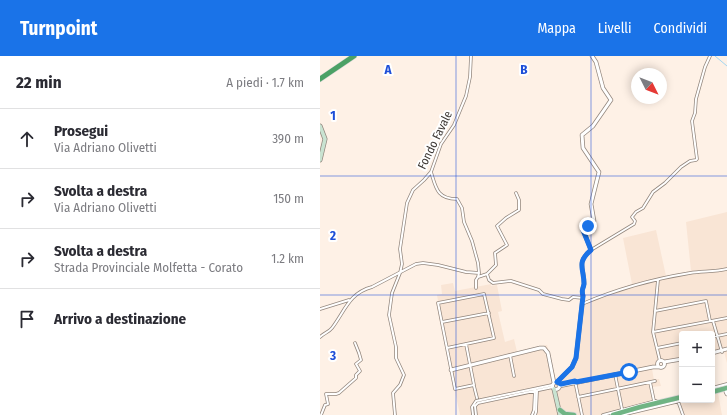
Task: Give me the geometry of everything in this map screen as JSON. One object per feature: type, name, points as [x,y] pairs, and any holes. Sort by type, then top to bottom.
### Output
[{"type":"highway","points":[[320,78],[353,56]]},
{"type":"highway","points":[[715,391],[726,390]]},
{"type":"highway","points":[[613,415],[640,407],[679,399]]},
{"type":"highway","points":[[618,415],[679,399]]},
{"type":"highway","points":[[561,413],[570,415]]},
{"type":"main road","points":[[320,126],[325,139],[320,160]]},
{"type":"main road","points":[[556,387],[561,413]]},
{"type":"street","name":"Fondo Favale","points":[[395,415],[393,393],[400,385],[404,376],[396,358],[396,347],[389,315],[392,293],[402,264],[400,249],[408,201],[413,190],[431,172],[441,144],[454,125],[466,96],[470,77],[471,56]]},
{"type":"street","points":[[591,250],[583,230],[594,221],[591,204],[600,171],[584,148],[582,135],[593,126],[611,100],[603,88],[596,62],[592,56]]},
{"type":"street","points":[[556,387],[572,367],[576,358],[583,298],[581,291],[584,284],[581,269],[584,256],[591,250],[634,224],[635,221],[632,216],[643,208],[653,192],[665,183],[681,167],[690,161],[697,159],[692,121],[705,66],[710,56]]},
{"type":"street","points":[[431,172],[439,193],[447,198],[457,199],[462,208],[464,222],[472,241],[478,264],[479,273],[476,280],[476,288]]},
{"type":"street","points":[[478,277],[487,274],[496,265],[495,253],[507,245],[497,226],[519,210],[519,200],[516,193]]},
{"type":"street","points":[[320,309],[349,300],[367,288],[372,287],[416,264],[424,263],[447,266],[466,272],[479,273]]},
{"type":"street","points":[[582,304],[629,287],[690,273],[727,269]]},
{"type":"street","points":[[487,274],[489,280],[493,283],[511,281],[539,290],[543,294],[562,299],[569,300],[573,297],[583,298]]},
{"type":"street","points":[[658,280],[653,332],[661,364]]},
{"type":"street","points":[[447,348],[494,338],[484,294],[438,303],[455,389],[474,385]]},
{"type":"street","points":[[320,337],[332,328],[349,300]]},
{"type":"street","points":[[655,311],[706,301],[711,321],[722,351]]},
{"type":"street","points":[[442,322],[489,313]]},
{"type":"street","points":[[653,332],[727,318]]},
{"type":"street","points":[[717,336],[727,334]]},
{"type":"street","points":[[321,415],[324,405],[328,404],[326,394],[338,393],[356,378],[356,375],[360,371],[356,364],[361,360],[355,343]]},
{"type":"street","points":[[466,344],[478,400]]},
{"type":"street","points":[[657,348],[679,344]]},
{"type":"street","points":[[451,370],[544,348],[548,353],[556,387]]},
{"type":"street","points":[[715,352],[727,350]]},
{"type":"street","points":[[510,356],[514,376]]},
{"type":"street","points":[[475,415],[472,405],[478,400],[556,387],[679,361]]},
{"type":"street","points":[[575,382],[653,367],[661,364]]},
{"type":"street","points":[[615,374],[622,409]]},
{"type":"street","points":[[578,397],[655,381]]},
{"type":"street","points":[[575,382],[582,415]]},
{"type":"street","points":[[650,382],[654,401]]},
{"type":"street","points":[[533,415],[536,390]]},
{"type":"street","points":[[603,415],[654,401],[679,398]]},
{"type":"street","points":[[622,415],[679,399]]},
{"type":"street","points":[[682,403],[683,415]]},
{"type":"shaded area","points":[[727,212],[727,363],[724,352],[720,350],[715,351],[715,331],[679,331],[679,359],[661,360],[657,363],[657,367],[652,369],[654,380],[659,379],[661,386],[652,387],[655,400],[607,415],[460,415],[436,303],[438,301],[437,295],[442,294],[441,285],[453,283],[455,291],[491,284],[491,286],[497,285],[502,311],[498,312],[505,342],[514,339],[517,352],[547,345],[556,381],[572,366],[576,356],[581,304],[632,284],[623,238],[656,230],[666,276],[691,271],[686,222]]},
{"type":"shaded area","points":[[718,393],[722,415],[684,415],[680,403],[715,403],[715,394]]},
{"type":"waterway","points":[[715,56],[727,66]]},
{"type":"route","points":[[588,226],[583,230],[591,250],[584,256],[581,269],[584,284],[581,291],[583,296],[576,358],[572,367],[557,382],[560,384],[576,382],[629,372]]}]
